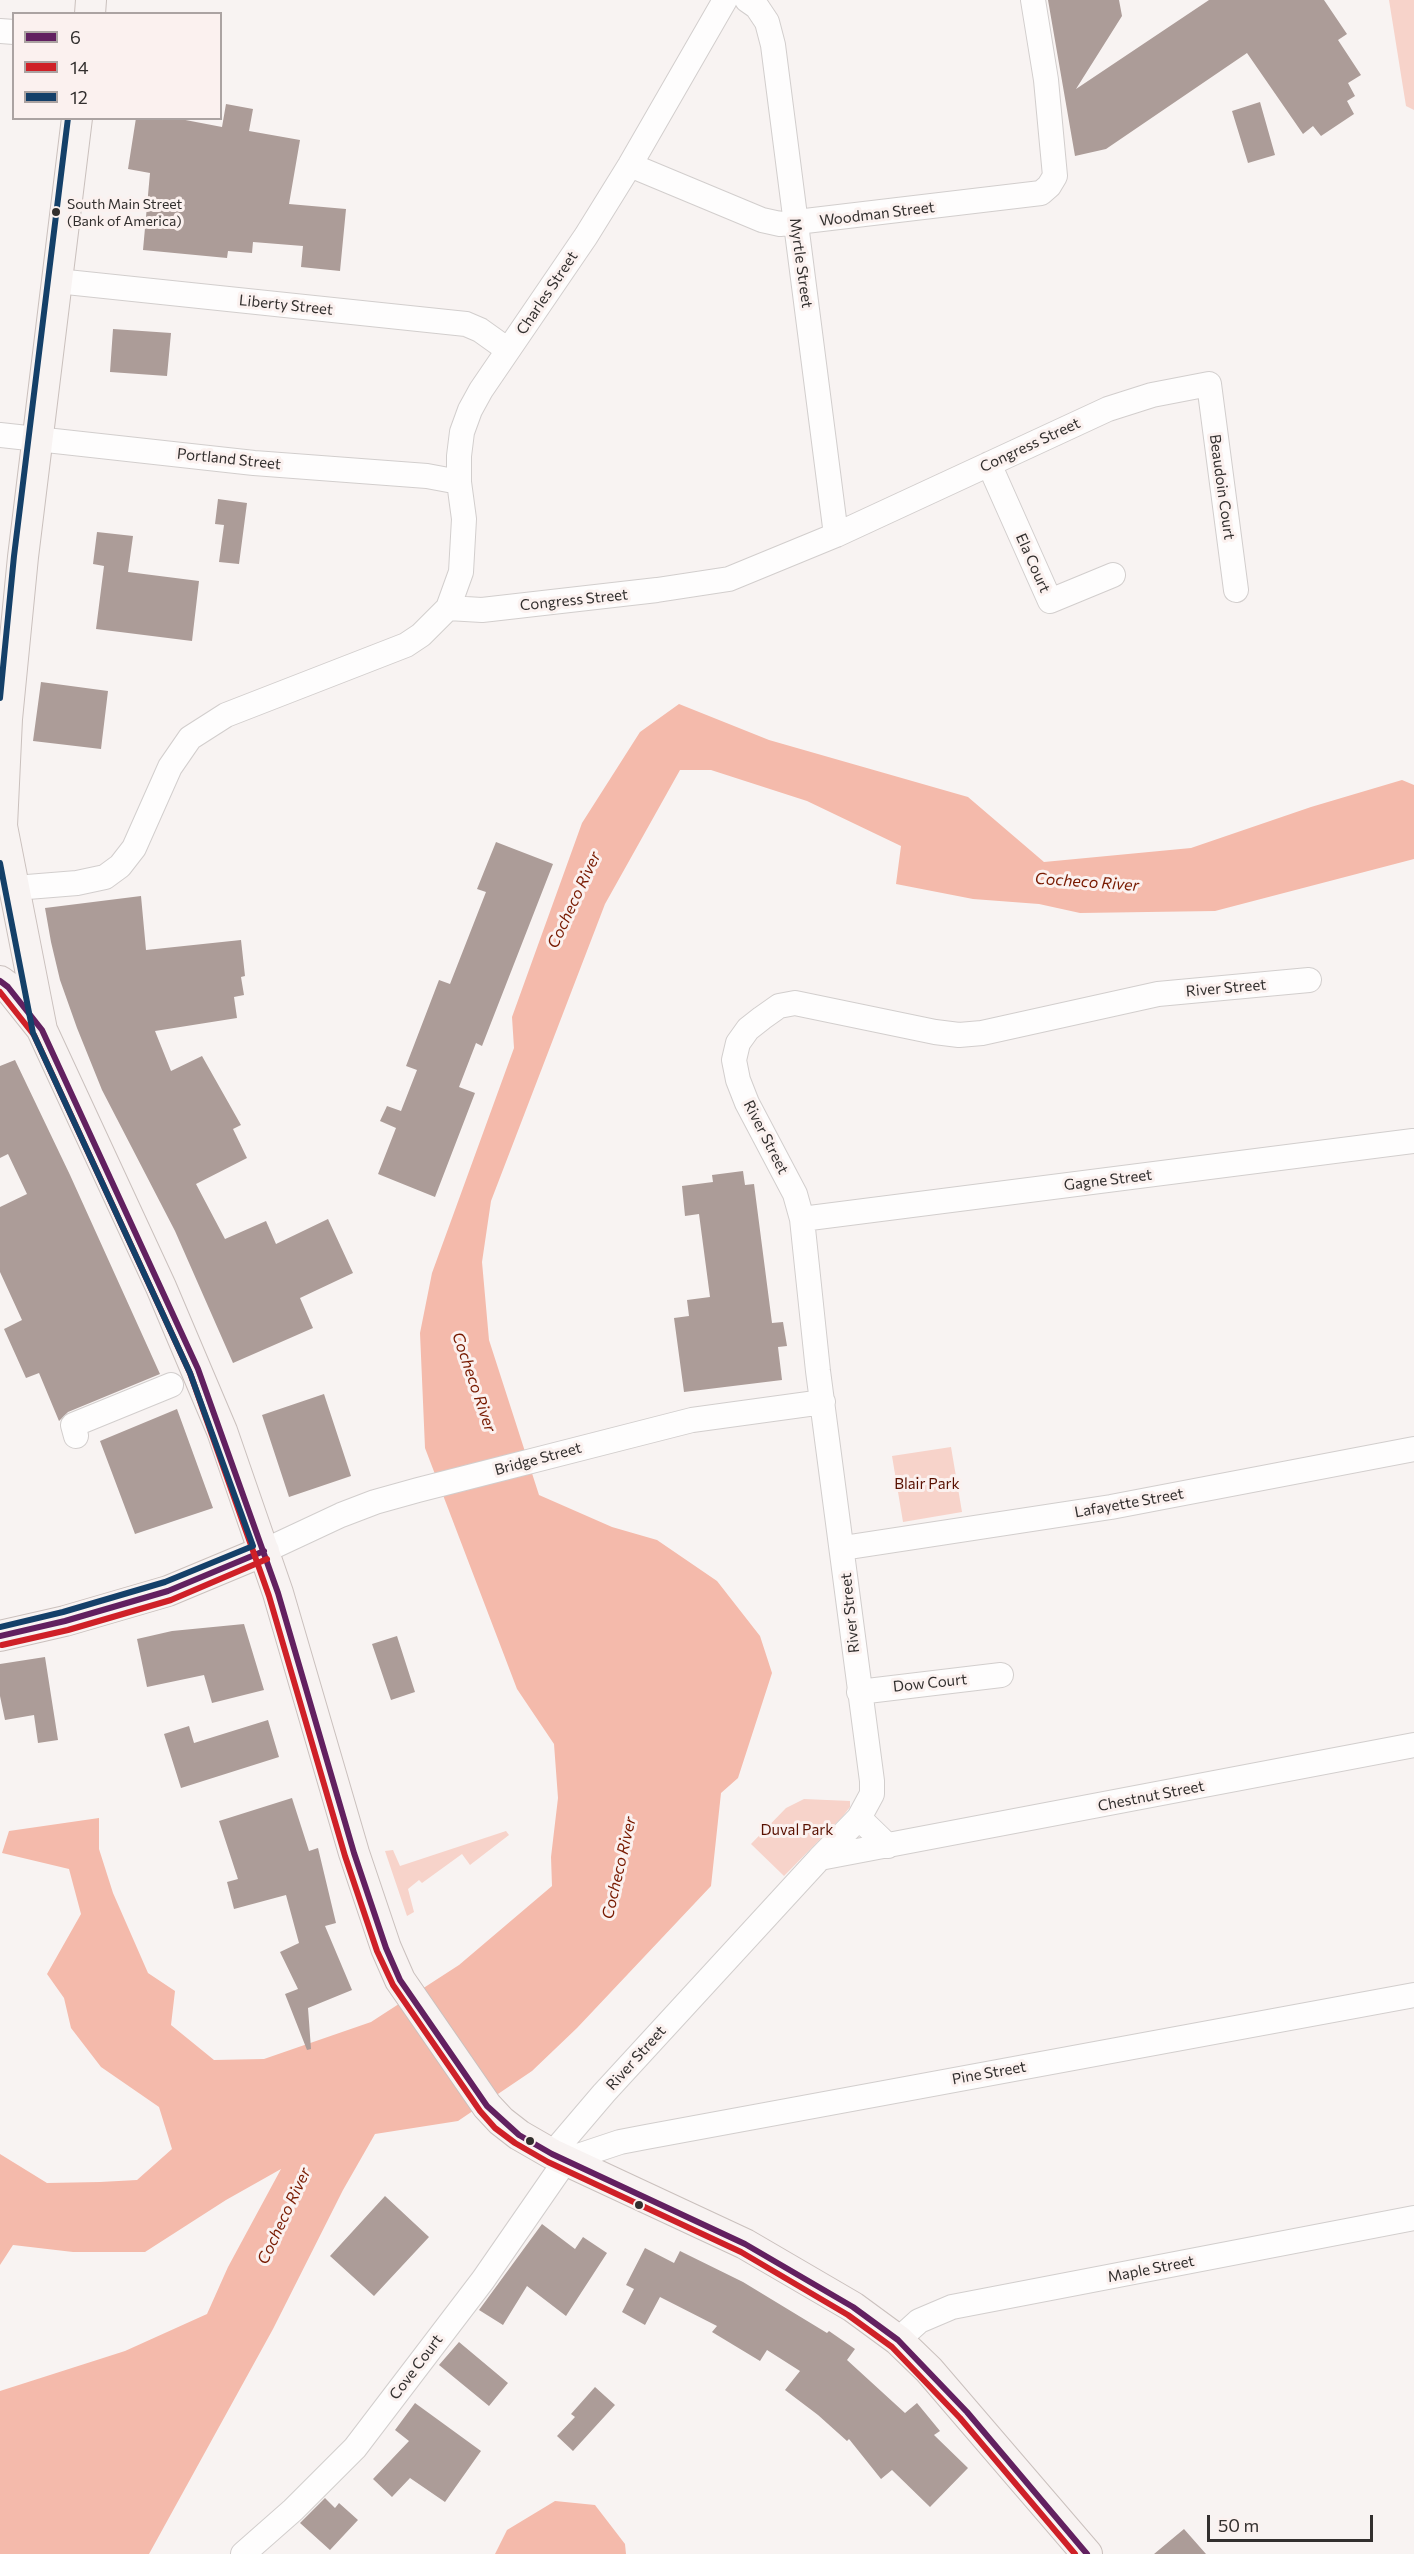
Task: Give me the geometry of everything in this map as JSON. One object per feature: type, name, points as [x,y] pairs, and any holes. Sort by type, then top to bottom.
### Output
[{"type":"main road","points":[[42,1030],[15,888],[1,829],[7,719],[37,437],[77,120]]},
{"type":"main road","points":[[0,981],[8,987],[42,1030],[198,1369],[264,1551],[354,1853],[386,1948],[400,1980],[487,2106],[519,2135],[559,2157],[745,2244],[853,2307],[897,2340],[929,2370],[1087,2554]]},
{"type":"main road","points":[[0,1636],[65,1621],[168,1591],[264,1551]]},
{"type":"street","name":"Charles Street","points":[[448,608],[461,572],[465,535],[459,482],[462,432],[481,390],[586,236],[630,165],[724,0]]},
{"type":"street","name":"Myrtle Street","points":[[747,0],[757,7],[767,22],[773,45],[836,535]]},
{"type":"street","name":"Woodman Street","points":[[630,165],[762,220],[780,224],[796,224],[1041,193],[1055,176],[1046,80],[1033,0]]},
{"type":"street","name":"Liberty Street","points":[[57,281],[466,324],[480,330],[508,350]]},
{"type":"street","name":"Congress Street","points":[[448,608],[482,610],[701,585],[729,579],[836,535],[1108,409],[1152,395],[1209,384]]},
{"type":"street","name":"Beaudoin Court","points":[[1209,384],[1236,590]]},
{"type":"street","name":"Portland Street","points":[[0,435],[37,437],[254,463],[428,476],[459,482]]},
{"type":"street","name":"Ela Court","points":[[989,464],[1050,601],[1113,575]]},
{"type":"street","points":[[15,888],[77,883],[105,877],[120,866],[134,848],[170,767],[190,738],[226,715],[405,645],[422,635],[448,608]]},
{"type":"street","name":"River Street","points":[[559,2157],[627,2068],[859,1818],[872,1794],[802,1219],[795,1194],[747,1103],[738,1080],[734,1060],[738,1043],[748,1029],[779,1006],[795,1003],[958,1035],[991,1031],[1158,994],[1309,980]]},
{"type":"street","name":"Gagne Street","points":[[802,1219],[1413,1142]]},
{"type":"street","points":[[76,1436],[73,1425],[171,1385]]},
{"type":"street","name":"Bridge Street","points":[[264,1551],[358,1508],[553,1454],[692,1420],[823,1402]]},
{"type":"street","name":"Lafayette Street","points":[[843,1548],[1111,1507],[1414,1449]]},
{"type":"street","name":"Dow Court","points":[[859,1692],[1001,1675]]},
{"type":"street","name":"Chestnut Street","points":[[888,1846],[1414,1745]]},
{"type":"street","points":[[859,1818],[888,1846]]},
{"type":"street","points":[[820,1858],[888,1846]]},
{"type":"street","name":"Pine Street","points":[[559,2157],[646,2136],[1414,1995]]},
{"type":"street","name":"Cove Court","points":[[243,2554],[355,2448],[483,2280],[559,2157]]},
{"type":"street","name":"Maple Street","points":[[897,2340],[919,2321],[952,2307],[1414,2217]]},
{"type":"green space","points":[[1389,0],[1414,0],[1414,110],[1406,106]]},
{"type":"green space","name":"Blair Park","points":[[951,1447],[962,1512],[903,1522],[892,1456]]},
{"type":"green space","name":"Duval Park","points":[[804,1799],[850,1801],[850,1807],[784,1876],[751,1844],[786,1808]]},
{"type":"green space","points":[[506,1831],[509,1835],[470,1865],[462,1854],[422,1883],[419,1880],[408,1889],[414,1912],[407,1916],[385,1851],[393,1850],[400,1866]]},
{"type":"water","name":"Cocheco River","points":[[679,704],[769,740],[968,797],[1044,862],[1191,848],[1311,807],[1402,780],[1414,785],[1414,859],[1215,911],[1080,913],[1039,904],[973,899],[896,884],[901,846],[807,801],[711,770],[680,770],[605,904],[491,1201],[482,1262],[489,1340],[539,1495],[612,1527],[657,1540],[717,1581],[760,1636],[772,1673],[738,1778],[721,1793],[711,1886],[577,2028],[532,2071],[458,2121],[375,2134],[343,2190],[273,2329],[149,2554],[0,2554],[0,2391],[125,2351],[207,2314],[228,2267],[281,2169],[226,2200],[145,2252],[73,2252],[13,2245],[0,2265],[0,2154],[47,2183],[100,2182],[137,2180],[172,2149],[159,2107],[101,2067],[71,2028],[64,1998],[47,1974],[81,1914],[69,1869],[2,1853],[9,1831],[99,1818],[99,1849],[113,1893],[148,1973],[175,1991],[171,2025],[214,2060],[264,2059],[371,2022],[459,1965],[552,1886],[551,1857],[558,1798],[554,1744],[517,1689],[425,1448],[420,1333],[432,1273],[514,1048],[512,1017],[582,823],[640,732]]},
{"type":"water","points":[[555,2501],[595,2505],[625,2544],[626,2554],[495,2554],[507,2530]]},
{"type":"building","points":[[1048,0],[1119,0],[1122,16],[1076,89],[1209,0],[1324,0],[1347,34],[1338,40],[1361,75],[1348,83],[1355,96],[1347,101],[1354,114],[1321,136],[1313,126],[1303,134],[1247,53],[1106,149],[1075,156]]},
{"type":"building","points":[[1260,102],[1275,155],[1248,163],[1232,111]]},
{"type":"building","points":[[226,104],[253,109],[249,131],[300,140],[289,204],[346,209],[340,271],[301,267],[303,246],[253,242],[252,253],[228,251],[227,258],[143,250],[150,173],[128,169],[136,120],[185,120],[222,127]]},
{"type":"building","points":[[113,329],[171,333],[167,376],[110,372]]},
{"type":"building","points":[[218,499],[247,503],[239,564],[219,562],[224,525],[215,524]]},
{"type":"building","points":[[97,532],[133,536],[128,572],[199,581],[192,641],[96,629],[104,566],[93,564]]},
{"type":"building","points":[[41,682],[108,691],[101,749],[33,741]]},
{"type":"building","points":[[496,842],[553,864],[482,1046],[476,1043],[459,1087],[475,1093],[435,1197],[378,1174],[396,1128],[380,1121],[387,1106],[401,1111],[417,1070],[406,1066],[439,980],[450,984],[486,892],[477,889]]},
{"type":"building","points":[[141,896],[146,950],[241,940],[245,976],[241,977],[244,995],[234,997],[237,1018],[155,1031],[171,1071],[202,1056],[241,1125],[233,1129],[247,1158],[196,1184],[225,1239],[266,1221],[276,1244],[328,1219],[353,1273],[300,1298],[313,1328],[233,1363],[175,1231],[102,1090],[60,980],[51,942],[45,908]]},
{"type":"building","points":[[15,1060],[160,1374],[68,1412],[59,1421],[39,1373],[26,1378],[4,1329],[22,1320],[0,1272],[0,1207],[27,1194],[8,1154],[0,1158],[0,1066]]},
{"type":"building","points":[[743,1171],[745,1185],[754,1184],[772,1323],[783,1322],[787,1346],[778,1347],[782,1380],[684,1392],[674,1318],[689,1316],[687,1300],[710,1297],[699,1214],[685,1216],[682,1186],[713,1182],[712,1175]]},
{"type":"building","points":[[324,1394],[351,1476],[289,1497],[262,1415]]},
{"type":"building","points":[[177,1409],[213,1508],[135,1534],[100,1441]]},
{"type":"building","points":[[244,1624],[264,1690],[212,1703],[204,1675],[147,1687],[137,1639],[172,1631]]},
{"type":"building","points":[[397,1636],[415,1692],[391,1700],[372,1644]]},
{"type":"building","points":[[45,1657],[58,1740],[38,1743],[34,1715],[5,1720],[0,1696],[0,1664]]},
{"type":"building","points":[[268,1720],[279,1757],[181,1788],[164,1734],[189,1726],[194,1743]]},
{"type":"building","points":[[292,1798],[309,1851],[318,1848],[336,1923],[325,1926],[352,1990],[308,2008],[311,2049],[307,2050],[285,1994],[298,1989],[280,1952],[299,1943],[286,1895],[234,1909],[227,1882],[238,1879],[219,1821]]},
{"type":"building","points":[[385,2196],[429,2237],[374,2296],[330,2256]]},
{"type":"building","points":[[542,2224],[575,2249],[583,2237],[607,2253],[566,2316],[527,2286],[503,2325],[479,2310]]},
{"type":"building","points":[[645,2248],[674,2263],[680,2251],[743,2282],[827,2333],[829,2331],[855,2349],[847,2360],[905,2413],[917,2403],[940,2431],[934,2435],[968,2468],[930,2507],[892,2470],[881,2479],[849,2439],[847,2441],[785,2390],[800,2371],[767,2350],[760,2361],[712,2332],[717,2326],[660,2297],[645,2325],[622,2312],[634,2289],[626,2285]]},
{"type":"building","points":[[459,2342],[508,2383],[489,2406],[439,2365]]},
{"type":"building","points":[[595,2387],[615,2405],[573,2451],[557,2436],[575,2417],[571,2414]]},
{"type":"building","points":[[415,2403],[481,2451],[445,2502],[410,2478],[392,2497],[373,2479],[409,2441],[395,2430]]},
{"type":"building","points":[[325,2498],[335,2508],[339,2503],[358,2520],[330,2550],[300,2523]]},
{"type":"building","points":[[1184,2529],[1206,2554],[1154,2554]]},
{"type":"transit line","name":"12","points":[[0,698],[14,556],[68,120]]},
{"type":"transit line","name":"12","points":[[0,863],[33,1033],[190,1373],[253,1546],[165,1582],[63,1612],[0,1627]]},
{"type":"transit line","name":"6","points":[[0,981],[8,987],[42,1030],[198,1369],[278,1593],[354,1853],[386,1948],[400,1980],[487,2106],[519,2135],[552,2154],[745,2244],[853,2307],[898,2340],[967,2412],[1087,2554]]},
{"type":"transit line","name":"14","points":[[0,992],[34,1035],[190,1373],[269,1596],[345,1856],[377,1951],[393,1985],[480,2111],[495,2128],[515,2143],[548,2162],[741,2252],[848,2315],[892,2347],[960,2418],[1075,2554]]},
{"type":"transit line","name":"6","points":[[0,1636],[65,1621],[168,1591],[264,1551]]},
{"type":"transit line","name":"14","points":[[2,1645],[68,1630],[171,1600],[267,1559]]},
{"type":"place","name":"South Main Street (Bank of America)","points":[[56,212]]}]
